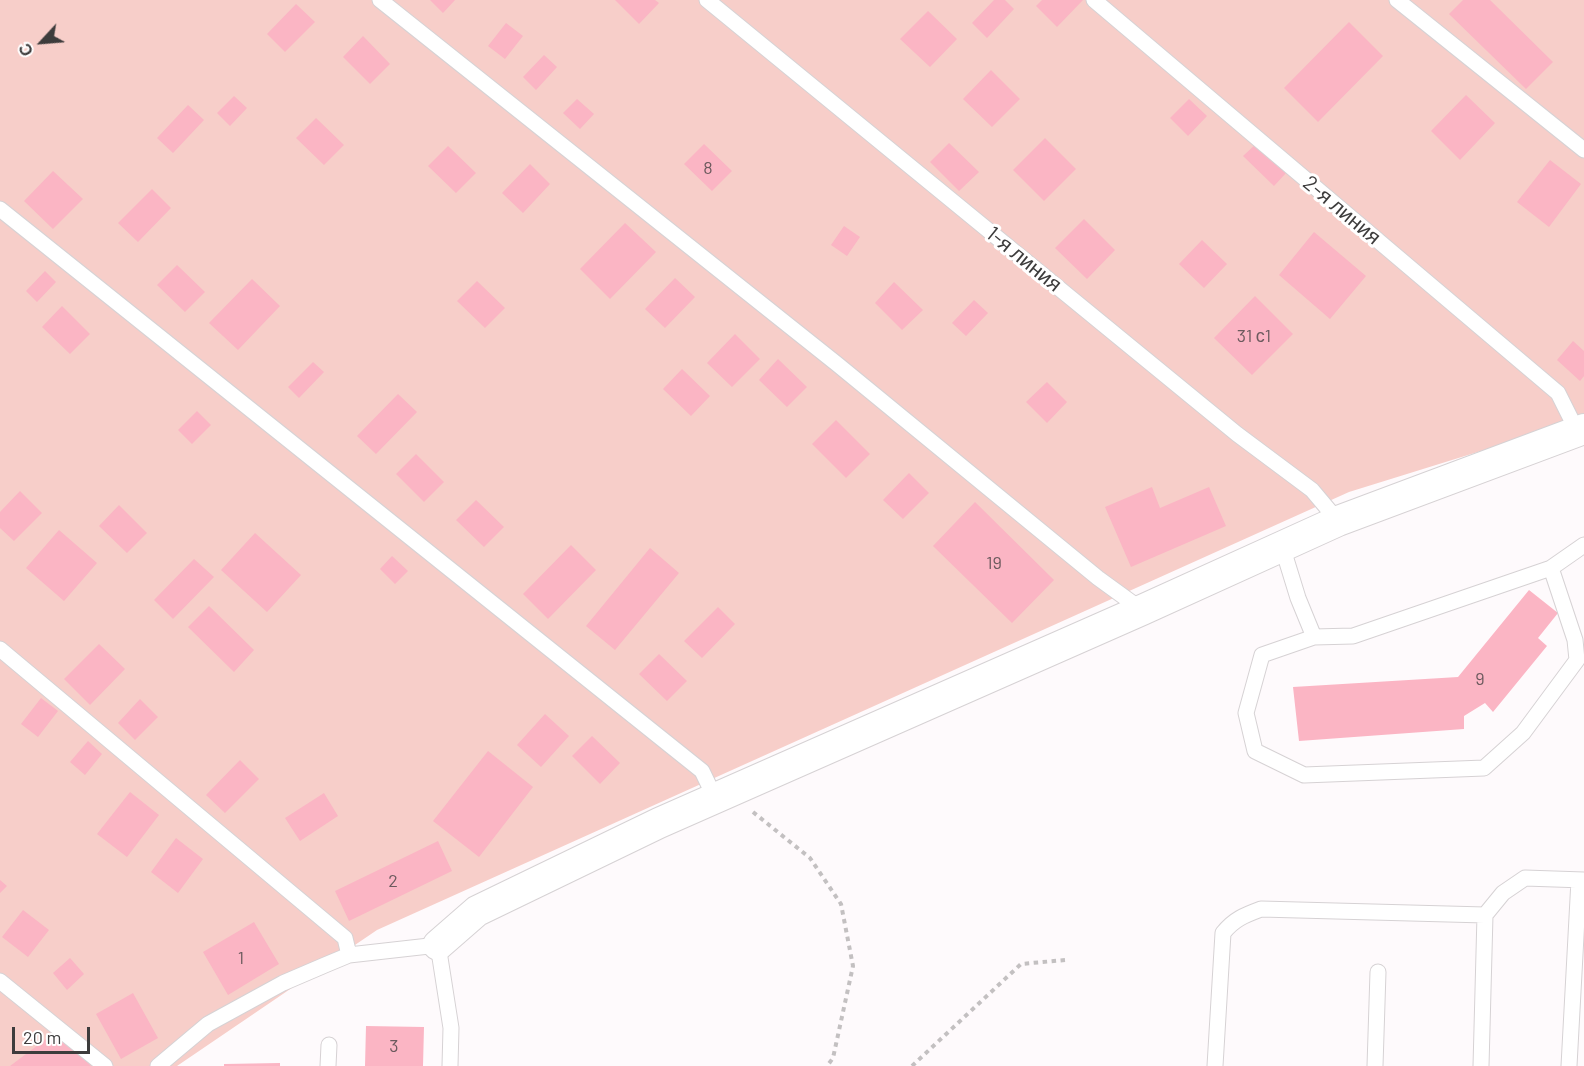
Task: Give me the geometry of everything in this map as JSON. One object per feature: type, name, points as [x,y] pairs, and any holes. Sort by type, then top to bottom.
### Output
[{"type":"street","points":[[438,945],[477,910],[659,823],[1338,521],[1580,430]]},
{"type":"lane","points":[[380,0],[837,364],[1098,578],[1142,610]]},
{"type":"lane","name":"1-я линия","points":[[707,0],[1237,434],[1312,490],[1338,521]]},
{"type":"lane","name":"2-я линия","points":[[1094,0],[1558,393],[1580,430]]},
{"type":"lane","points":[[1397,0],[1584,150]]},
{"type":"lane","points":[[0,209],[702,771],[715,798]]},
{"type":"lane","points":[[1551,568],[1575,640],[1576,660],[1523,733],[1484,768],[1304,775],[1255,751],[1246,713],[1262,655],[1314,637],[1353,636],[1551,568],[1584,545]]},
{"type":"lane","points":[[1281,546],[1314,637]]},
{"type":"lane","points":[[0,649],[345,938],[349,955]]},
{"type":"lane","points":[[1481,1066],[1485,915],[1503,893],[1525,878],[1581,880],[1580,950],[1569,1066]]},
{"type":"lane","points":[[1215,1066],[1223,933],[1240,916],[1261,909],[1485,915]]},
{"type":"lane","points":[[158,1066],[208,1024],[283,984],[349,955],[438,945],[451,1028],[450,1066]]},
{"type":"lane","points":[[1375,1066],[1378,972]]},
{"type":"lane","points":[[0,981],[105,1066]]},
{"type":"lane","points":[[328,1066],[329,1045]]},
{"type":"path","points":[[752,812],[810,858],[841,904],[853,966],[833,1058],[827,1066]]},
{"type":"path","points":[[912,1066],[1022,964],[1065,960]]},
{"type":"shaded area","points":[[0,0],[1584,0],[1584,419],[1349,492],[377,930],[177,1066],[0,1066]]},
{"type":"building","points":[[430,0],[455,0],[443,13]]},
{"type":"building","points":[[615,0],[655,0],[659,3],[639,24]]},
{"type":"building","points":[[994,0],[1005,0],[1014,9],[987,38],[972,23]]},
{"type":"building","points":[[1042,0],[1083,0],[1057,27],[1036,6]]},
{"type":"building","points":[[1463,0],[1490,0],[1553,62],[1526,89],[1449,14]]},
{"type":"building","points":[[296,4],[315,22],[285,52],[267,34]]},
{"type":"building","points":[[928,11],[957,39],[930,67],[900,39]]},
{"type":"building","points":[[1349,22],[1383,56],[1318,122],[1284,88]]},
{"type":"building","points":[[506,23],[523,36],[505,59],[488,46]]},
{"type":"building","points":[[363,36],[390,64],[370,84],[343,57]]},
{"type":"building","points":[[544,55],[557,67],[536,90],[523,77]]},
{"type":"building","points":[[991,70],[1020,99],[992,127],[963,99]]},
{"type":"building","points":[[1466,95],[1495,123],[1460,160],[1431,131]]},
{"type":"building","points":[[234,96],[247,108],[230,126],[217,113]]},
{"type":"building","points":[[577,99],[594,114],[580,129],[563,113]]},
{"type":"building","points":[[1189,99],[1207,116],[1188,136],[1170,118]]},
{"type":"building","points":[[188,105],[204,120],[173,153],[157,138]]},
{"type":"building","points":[[316,118],[344,145],[324,165],[296,138]]},
{"type":"building","points":[[1045,138],[1076,169],[1044,201],[1013,170]]},
{"type":"building","points":[[949,143],[979,172],[959,191],[930,162]]},
{"type":"building","points":[[704,144],[732,171],[712,191],[684,164]]},
{"type":"building","points":[[1256,144],[1286,173],[1274,186],[1243,156]]},
{"type":"building","points":[[448,146],[476,173],[456,193],[428,166]]},
{"type":"building","points":[[1550,160],[1581,184],[1549,227],[1517,202]]},
{"type":"building","points":[[530,164],[550,184],[523,213],[502,193]]},
{"type":"building","points":[[53,171],[83,199],[53,229],[24,201]]},
{"type":"building","points":[[152,189],[171,208],[138,242],[118,223]]},
{"type":"building","points":[[1084,219],[1115,250],[1087,279],[1055,248]]},
{"type":"building","points":[[625,223],[656,252],[610,299],[580,269]]},
{"type":"building","points":[[844,226],[860,237],[847,256],[831,245]]},
{"type":"building","points":[[1314,232],[1366,276],[1330,319],[1279,275]]},
{"type":"building","points":[[1202,240],[1227,264],[1204,288],[1179,264]]},
{"type":"building","points":[[177,265],[205,292],[185,312],[157,285]]},
{"type":"building","points":[[45,271],[56,282],[37,302],[26,291]]},
{"type":"building","points":[[675,278],[695,297],[665,328],[645,309]]},
{"type":"building","points":[[252,279],[280,306],[238,350],[209,323]]},
{"type":"building","points":[[477,281],[505,308],[485,328],[457,301]]},
{"type":"building","points":[[894,282],[923,310],[902,330],[875,303]]},
{"type":"building","points":[[1255,296],[1293,334],[1252,375],[1214,338]]},
{"type":"building","points":[[974,300],[988,313],[966,336],[952,323]]},
{"type":"building","points":[[62,306],[90,334],[70,354],[42,327]]},
{"type":"building","points":[[735,334],[760,359],[732,387],[707,363]]},
{"type":"building","points":[[1573,341],[1584,351],[1584,376],[1580,381],[1557,360]]},
{"type":"building","points":[[778,359],[807,387],[787,407],[759,380]]},
{"type":"building","points":[[313,362],[324,372],[299,398],[288,387]]},
{"type":"building","points":[[682,369],[710,396],[691,416],[663,389]]},
{"type":"building","points":[[1047,382],[1067,402],[1047,423],[1026,402]]},
{"type":"building","points":[[398,394],[417,412],[376,454],[357,436]]},
{"type":"building","points":[[197,411],[211,425],[192,444],[178,430]]},
{"type":"building","points":[[836,420],[870,454],[846,478],[812,444]]},
{"type":"building","points":[[416,454],[444,482],[424,502],[396,474]]},
{"type":"building","points":[[909,473],[929,493],[903,519],[883,500]]},
{"type":"building","points":[[1152,487],[1160,508],[1209,487],[1226,526],[1131,567],[1105,507]]},
{"type":"building","points":[[20,491],[42,513],[14,541],[0,528],[0,512]]},
{"type":"building","points":[[476,500],[504,527],[484,547],[456,520]]},
{"type":"building","points":[[975,502],[1054,580],[1012,623],[933,546]]},
{"type":"building","points":[[119,505],[147,533],[127,553],[99,526]]},
{"type":"building","points":[[59,530],[97,563],[64,601],[26,568]]},
{"type":"building","points":[[255,533],[301,575],[267,612],[221,570]]},
{"type":"building","points":[[571,545],[596,570],[548,619],[523,594]]},
{"type":"building","points":[[650,548],[679,573],[615,650],[586,626]]},
{"type":"building","points":[[392,556],[408,571],[395,584],[380,569]]},
{"type":"building","points":[[194,559],[214,577],[173,619],[154,600]]},
{"type":"building","points":[[1529,590],[1558,613],[1538,638],[1547,646],[1493,712],[1485,703],[1464,716],[1464,729],[1299,741],[1293,687],[1458,677]]},
{"type":"building","points":[[209,606],[254,650],[234,672],[188,627]]},
{"type":"building","points":[[718,607],[735,624],[702,658],[684,641]]},
{"type":"building","points":[[99,644],[125,669],[90,705],[64,679]]},
{"type":"building","points":[[659,654],[687,681],[667,701],[639,674]]},
{"type":"building","points":[[41,698],[58,711],[38,737],[21,724]]},
{"type":"building","points":[[140,699],[158,717],[135,740],[118,723]]},
{"type":"building","points":[[545,714],[569,736],[541,767],[517,745]]},
{"type":"building","points":[[592,736],[620,763],[600,784],[572,756]]},
{"type":"building","points":[[88,741],[102,754],[85,775],[70,762]]},
{"type":"building","points":[[488,751],[533,787],[479,857],[433,821]]},
{"type":"building","points":[[240,760],[259,779],[225,813],[206,795]]},
{"type":"building","points":[[130,792],[159,815],[127,857],[97,834]]},
{"type":"building","points":[[324,793],[338,816],[300,841],[285,818]]},
{"type":"building","points":[[176,838],[203,859],[178,893],[151,872]]},
{"type":"building","points":[[438,841],[452,871],[349,921],[335,891]]},
{"type":"building","points":[[0,880],[7,886],[0,893]]},
{"type":"building","points":[[23,910],[49,930],[28,957],[2,937]]},
{"type":"building","points":[[254,922],[279,964],[228,995],[203,952]]},
{"type":"building","points":[[70,958],[84,974],[67,990],[53,973]]},
{"type":"building","points":[[133,993],[158,1038],[121,1059],[96,1014]]},
{"type":"building","points":[[366,1026],[424,1027],[423,1066],[365,1066]]},
{"type":"building","points":[[62,1027],[91,1066],[10,1066]]},
{"type":"building","points":[[280,1063],[280,1066],[224,1066],[224,1064]]}]
